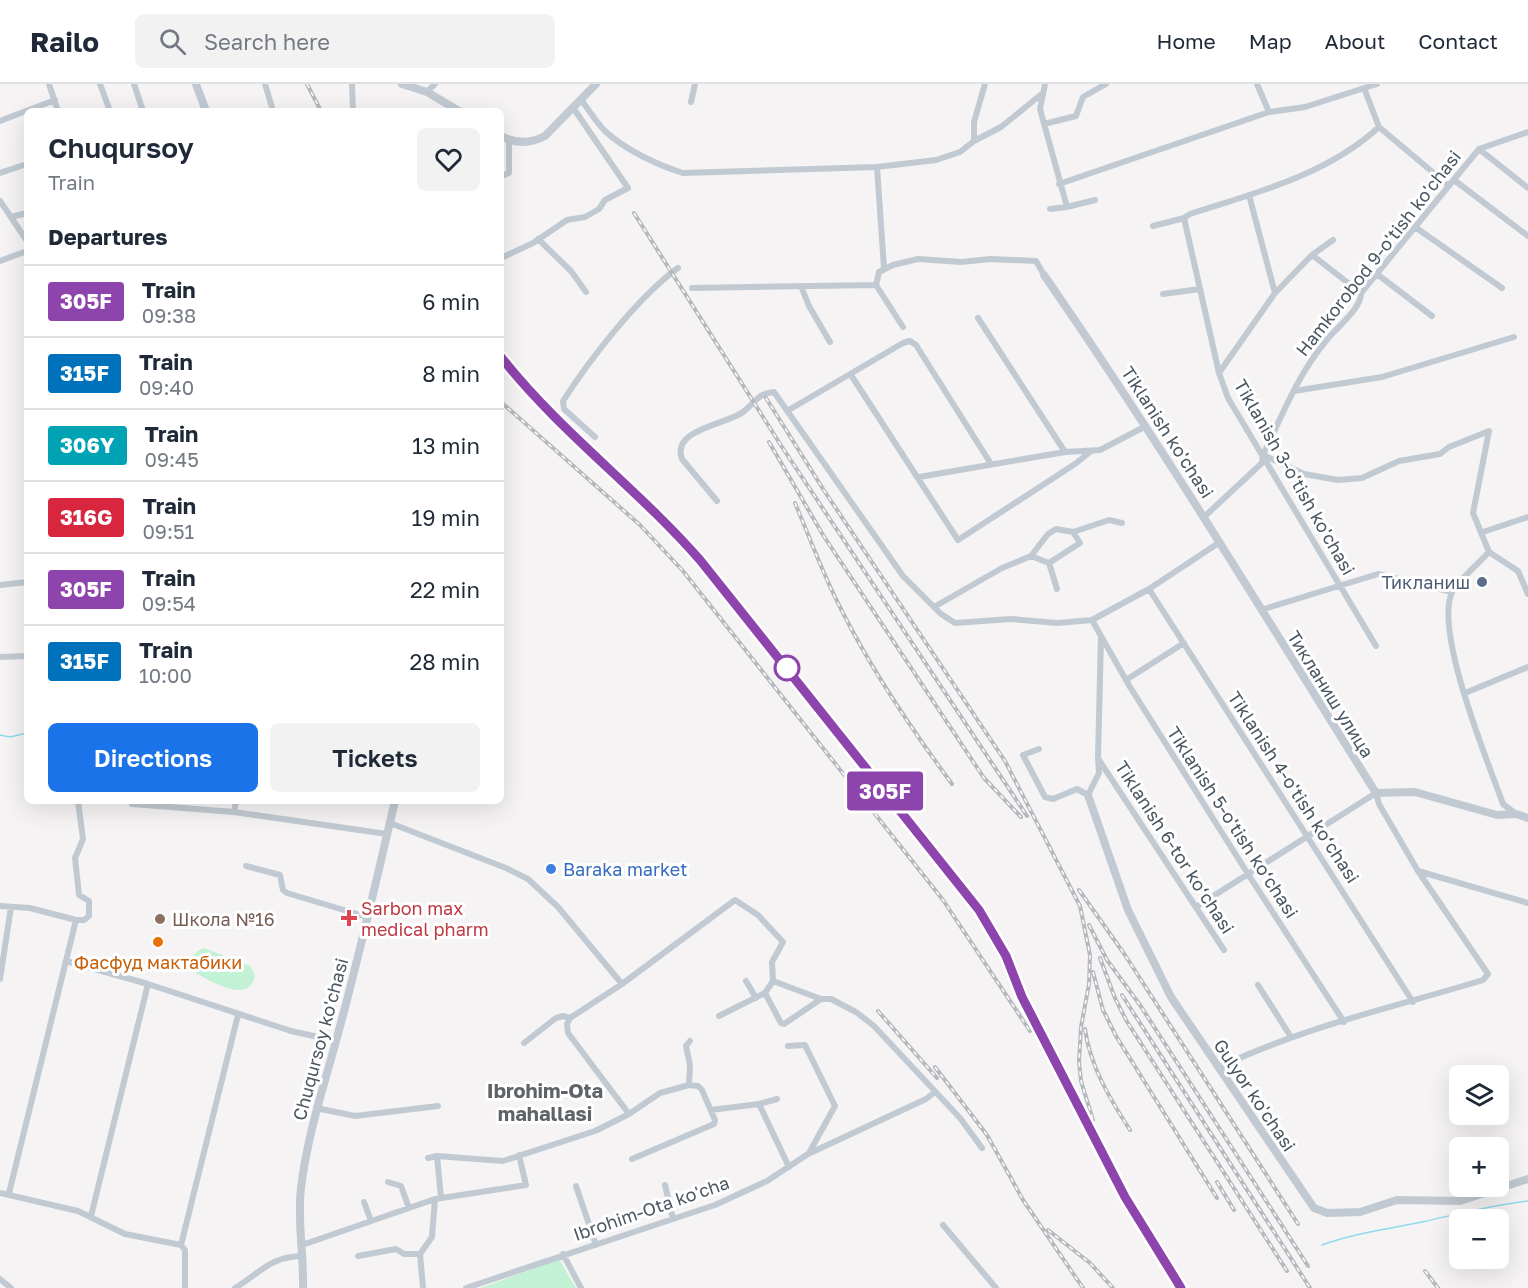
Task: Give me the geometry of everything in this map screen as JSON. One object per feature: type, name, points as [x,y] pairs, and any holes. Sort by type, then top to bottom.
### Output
[{"type":"street","points":[[49,84],[57,108]]},
{"type":"street","points":[[100,84],[109,108]]},
{"type":"street","points":[[134,84],[142,108]]},
{"type":"street","points":[[196,84],[205,108]]},
{"type":"street","points":[[265,84],[272,108]]},
{"type":"street","points":[[352,84],[353,108]]},
{"type":"street","points":[[402,84],[427,92],[454,108]]},
{"type":"street","points":[[427,92],[435,84]]},
{"type":"street","points":[[504,138],[519,142],[537,140],[545,136],[582,101],[596,84]]},
{"type":"street","points":[[691,102],[695,84]]},
{"type":"street","points":[[974,141],[974,122],[985,84]]},
{"type":"street","points":[[1045,84],[1040,109],[1066,207]]},
{"type":"street","points":[[1044,124],[1076,116],[1083,97],[1107,84]]},
{"type":"street","points":[[1257,84],[1269,112]]},
{"type":"street","points":[[1059,184],[1269,112],[1305,107],[1377,84]]},
{"type":"street","points":[[1364,88],[1379,127],[1449,186]]},
{"type":"street","points":[[582,101],[604,130],[620,143],[683,173],[877,167],[936,160],[953,155],[1001,127],[1043,93]]},
{"type":"street","points":[[34,108],[55,100]]},
{"type":"street","points":[[504,256],[538,239],[567,220],[585,217],[599,210],[605,200],[628,188],[574,109]]},
{"type":"street","points":[[0,121],[24,112]]},
{"type":"street","points":[[1153,226],[1184,218],[1249,195],[1334,161],[1361,144],[1379,127]]},
{"type":"street","name":"Hamkorobod 9-o'tish ko'chasi","points":[[1204,517],[1262,463],[1263,455],[1301,376],[1324,342],[1357,306],[1361,293],[1479,149],[1528,132]]},
{"type":"street","points":[[504,175],[509,173],[509,141]]},
{"type":"street","points":[[1479,149],[1528,188]]},
{"type":"street","points":[[0,173],[24,165]]},
{"type":"street","points":[[877,167],[884,268]]},
{"type":"street","points":[[1454,180],[1528,236]]},
{"type":"street","points":[[1249,195],[1275,293]]},
{"type":"street","points":[[1050,209],[1095,200]]},
{"type":"street","points":[[0,201],[24,237]]},
{"type":"street","points":[[11,217],[24,214]]},
{"type":"street","name":"Tiklanish 3-o'tish ko'chasi","points":[[1184,218],[1219,373],[1228,398],[1376,646]]},
{"type":"street","points":[[1416,227],[1502,288]]},
{"type":"street","points":[[538,239],[572,271],[586,292]]},
{"type":"street","points":[[1219,373],[1275,293],[1312,255],[1333,240]]},
{"type":"street","points":[[0,261],[24,251]]},
{"type":"street","points":[[1312,255],[1361,293]]},
{"type":"street","points":[[903,327],[876,285],[879,272],[884,268],[918,260],[961,262],[991,259],[1036,261],[1044,275]]},
{"type":"street","points":[[595,437],[564,409],[563,401],[580,375],[650,291],[678,268]]},
{"type":"street","points":[[1377,274],[1432,316]]},
{"type":"street","name":"Tiklanish ko'chasi","points":[[1044,275],[1146,426],[1261,610]]},
{"type":"street","points":[[692,288],[876,285]]},
{"type":"street","points":[[801,286],[809,306],[830,342]]},
{"type":"street","points":[[1163,294],[1200,289]]},
{"type":"street","points":[[978,318],[1065,452]]},
{"type":"street","points":[[1294,392],[1382,377],[1514,337]]},
{"type":"street","points":[[787,411],[910,341],[916,345],[990,464]]},
{"type":"street","points":[[851,375],[958,540],[1090,452]]},
{"type":"street","points":[[717,501],[682,459],[679,452],[681,445],[696,432],[743,412],[763,393],[774,392],[903,576],[931,605],[955,623],[1011,619],[1057,623],[1092,620],[1149,589],[1220,542]]},
{"type":"street","points":[[919,477],[1065,452],[1090,452],[1105,448],[1146,426]]},
{"type":"street","points":[[1263,455],[1304,474],[1338,480],[1362,478],[1395,462],[1440,454],[1449,447],[1489,431],[1473,513],[1490,552],[1518,572],[1528,594]]},
{"type":"street","points":[[1483,532],[1521,518],[1528,518]]},
{"type":"street","points":[[931,605],[1002,568],[1031,556],[1048,534],[1056,529],[1072,532],[1110,520],[1122,523]]},
{"type":"street","points":[[1048,563],[1080,543],[1072,532]]},
{"type":"street","points":[[1490,552],[1452,592],[1449,624],[1465,693],[1503,804],[1516,814],[1528,818]]},
{"type":"street","points":[[1031,556],[1048,563],[1057,588]]},
{"type":"street","points":[[1261,610],[1378,574],[1452,592]]},
{"type":"street","points":[[0,585],[24,582]]},
{"type":"street","name":"Tiklanish 4-o'tish ko‘chasi","points":[[1149,589],[1413,1002]]},
{"type":"street","name":"Тикланиш улица","points":[[1261,610],[1376,793]]},
{"type":"street","points":[[1092,620],[1101,636]]},
{"type":"street","name":"Tiklanish 5-o'tish ko‘chasi","points":[[1101,636],[1126,680],[1248,874],[1344,1022]]},
{"type":"street","name":"Tiklanish 6-tor ko‘chasi","points":[[1101,636],[1098,757],[1224,950]]},
{"type":"street","points":[[1126,680],[1184,643]]},
{"type":"street","points":[[0,657],[24,656]]},
{"type":"street","points":[[1465,693],[1528,667]]},
{"type":"street","points":[[1039,749],[1023,755],[1045,797],[1053,799],[1077,789],[1088,795],[1099,773],[1098,757]]},
{"type":"street","points":[[1196,907],[1376,793],[1415,792],[1497,815],[1516,814]]},
{"type":"street","points":[[1218,1068],[1291,1037],[1413,1002],[1487,977],[1488,974],[1418,871],[1379,804],[1376,793]]},
{"type":"street","name":"Gulyor ko'chasi","points":[[1088,795],[1128,910],[1171,997],[1314,1208],[1321,1212],[1360,1212],[1397,1200],[1460,1201],[1528,1179]]},
{"type":"street","points":[[0,906],[46,912],[76,920],[86,918],[90,911],[88,901],[79,895],[75,858],[83,838],[78,804]]},
{"type":"street","points":[[132,804],[234,812],[387,834]]},
{"type":"street","points":[[234,812],[235,804]]},
{"type":"street","name":"Chuqursoy ko'chasi","points":[[303,1288],[300,1189],[316,1108],[336,1041],[394,804]]},
{"type":"street","points":[[390,823],[506,868],[528,879],[558,907],[622,984]]},
{"type":"street","points":[[246,866],[280,875],[283,890],[287,893],[367,917]]},
{"type":"street","points":[[1418,871],[1528,903]]},
{"type":"street","points":[[629,1114],[568,1033],[567,1024],[570,1018],[622,984],[729,902],[735,900],[758,915],[783,942],[772,962],[773,981],[765,993],[719,1016]]},
{"type":"street","points":[[0,979],[11,907]]},
{"type":"street","points":[[9,1193],[76,920]]},
{"type":"street","points":[[66,961],[148,984],[291,1032],[336,1041]]},
{"type":"street","points":[[746,981],[756,998]]},
{"type":"street","points":[[773,981],[821,999],[831,999],[848,1007],[874,1026],[960,1118],[982,1148]]},
{"type":"street","points":[[91,1216],[148,984]]},
{"type":"street","points":[[1258,985],[1291,1037]]},
{"type":"street","points":[[765,993],[784,1024],[821,999]]},
{"type":"street","points":[[181,1245],[238,1015]]},
{"type":"street","points":[[524,1043],[559,1017],[570,1018]]},
{"type":"street","points":[[689,1085],[690,1065],[686,1046],[690,1041]]},
{"type":"street","points":[[788,1046],[805,1045],[835,1106],[808,1154]]},
{"type":"street","points":[[428,1158],[437,1156],[502,1161],[595,1131],[629,1114],[660,1093],[689,1085],[698,1086],[711,1110],[715,1120],[714,1124],[632,1159]]},
{"type":"street","name":"Ibrohim-Ota ko'cha","points":[[466,1288],[715,1205],[767,1181],[808,1154],[926,1099],[935,1092]]},
{"type":"street","points":[[711,1110],[759,1104],[777,1099]]},
{"type":"street","points":[[759,1104],[789,1167]]},
{"type":"street","points":[[316,1108],[355,1116],[438,1107]]},
{"type":"street","points":[[302,1245],[438,1198],[526,1185],[519,1155]]},
{"type":"street","points":[[423,1288],[420,1254],[432,1237],[438,1198],[437,1156]]},
{"type":"street","points":[[388,1182],[401,1186],[409,1208]]},
{"type":"street","points":[[665,1185],[673,1219]]},
{"type":"street","points":[[576,1186],[596,1245]]},
{"type":"street","points":[[0,1193],[9,1193],[91,1216],[125,1234],[181,1245],[185,1250],[185,1288]]},
{"type":"street","points":[[364,1202],[371,1221]]},
{"type":"street","points":[[943,1225],[996,1288]]},
{"type":"street","points":[[358,1256],[396,1249],[404,1254],[420,1254]]},
{"type":"street","points":[[563,1254],[581,1288]]},
{"type":"street","points":[[236,1288],[270,1262],[303,1256]]},
{"type":"street","points":[[1,1282],[11,1288]]},
{"type":"green space","points":[[204,948],[250,966],[255,975],[252,984],[246,989],[230,989],[196,973],[192,965],[192,958]]},
{"type":"green space","points":[[559,1259],[576,1288],[481,1288]]},
{"type":"waterway","points":[[0,735],[10,737],[24,734]]},
{"type":"waterway","points":[[1322,1245],[1359,1234],[1528,1201]]},
{"type":"railway","points":[[307,84],[319,108]]},
{"type":"railway","points":[[634,213],[782,447],[1027,816]]},
{"type":"railway","points":[[504,361],[548,410],[651,508],[700,559],[979,910],[1007,956],[1022,997],[1125,1198],[1181,1288]]},
{"type":"railway","points":[[766,398],[825,492],[1005,761],[1080,906],[1090,955],[1089,984],[1081,1027],[1079,1062],[1081,1081],[1093,1120]]},
{"type":"railway","points":[[504,405],[640,525],[683,571],[943,900],[1030,1031]]},
{"type":"railway","points":[[769,442],[823,535],[984,778],[1021,817]]},
{"type":"railway","points":[[795,503],[828,583],[853,632],[907,720],[952,784]]},
{"type":"railway","points":[[1079,890],[1125,955],[1298,1224]]},
{"type":"railway","points":[[1089,925],[1107,960],[1140,1005],[1308,1266]]},
{"type":"railway","points":[[1100,958],[1126,1020],[1287,1271]]},
{"type":"railway","points":[[1093,972],[1103,1010],[1116,1036],[1217,1198]]},
{"type":"railway","points":[[1122,995],[1310,1288]]},
{"type":"railway","points":[[878,1011],[937,1078]]},
{"type":"railway","points":[[1085,1029],[1096,1069],[1130,1130]]},
{"type":"railway","points":[[935,1067],[987,1135],[1023,1200],[1083,1288]]},
{"type":"railway","points":[[1217,1182],[1234,1210]]},
{"type":"railway","points":[[1048,1230],[1090,1263],[1113,1288]]},
{"type":"railway","points":[[1425,1271],[1438,1288]]},
{"type":"train","name":"305F","points":[[504,361],[544,408],[654,510],[700,560],[979,910],[994,932],[1022,997],[1125,1197],[1181,1288]]},
{"type":"place","name":"Тикланиш","points":[[1482,582]]},
{"type":"place","name":"Baraka market","points":[[551,869]]},
{"type":"place","name":"Sarbon max medical pharm","points":[[349,918]]},
{"type":"place","name":"Школа №16","points":[[160,919]]},
{"type":"place","name":"Фасфуд мактабики","points":[[158,942]]},
{"type":"district","name":"Ibrohim-Ota mahallasi","points":[[545,1102]]}]
